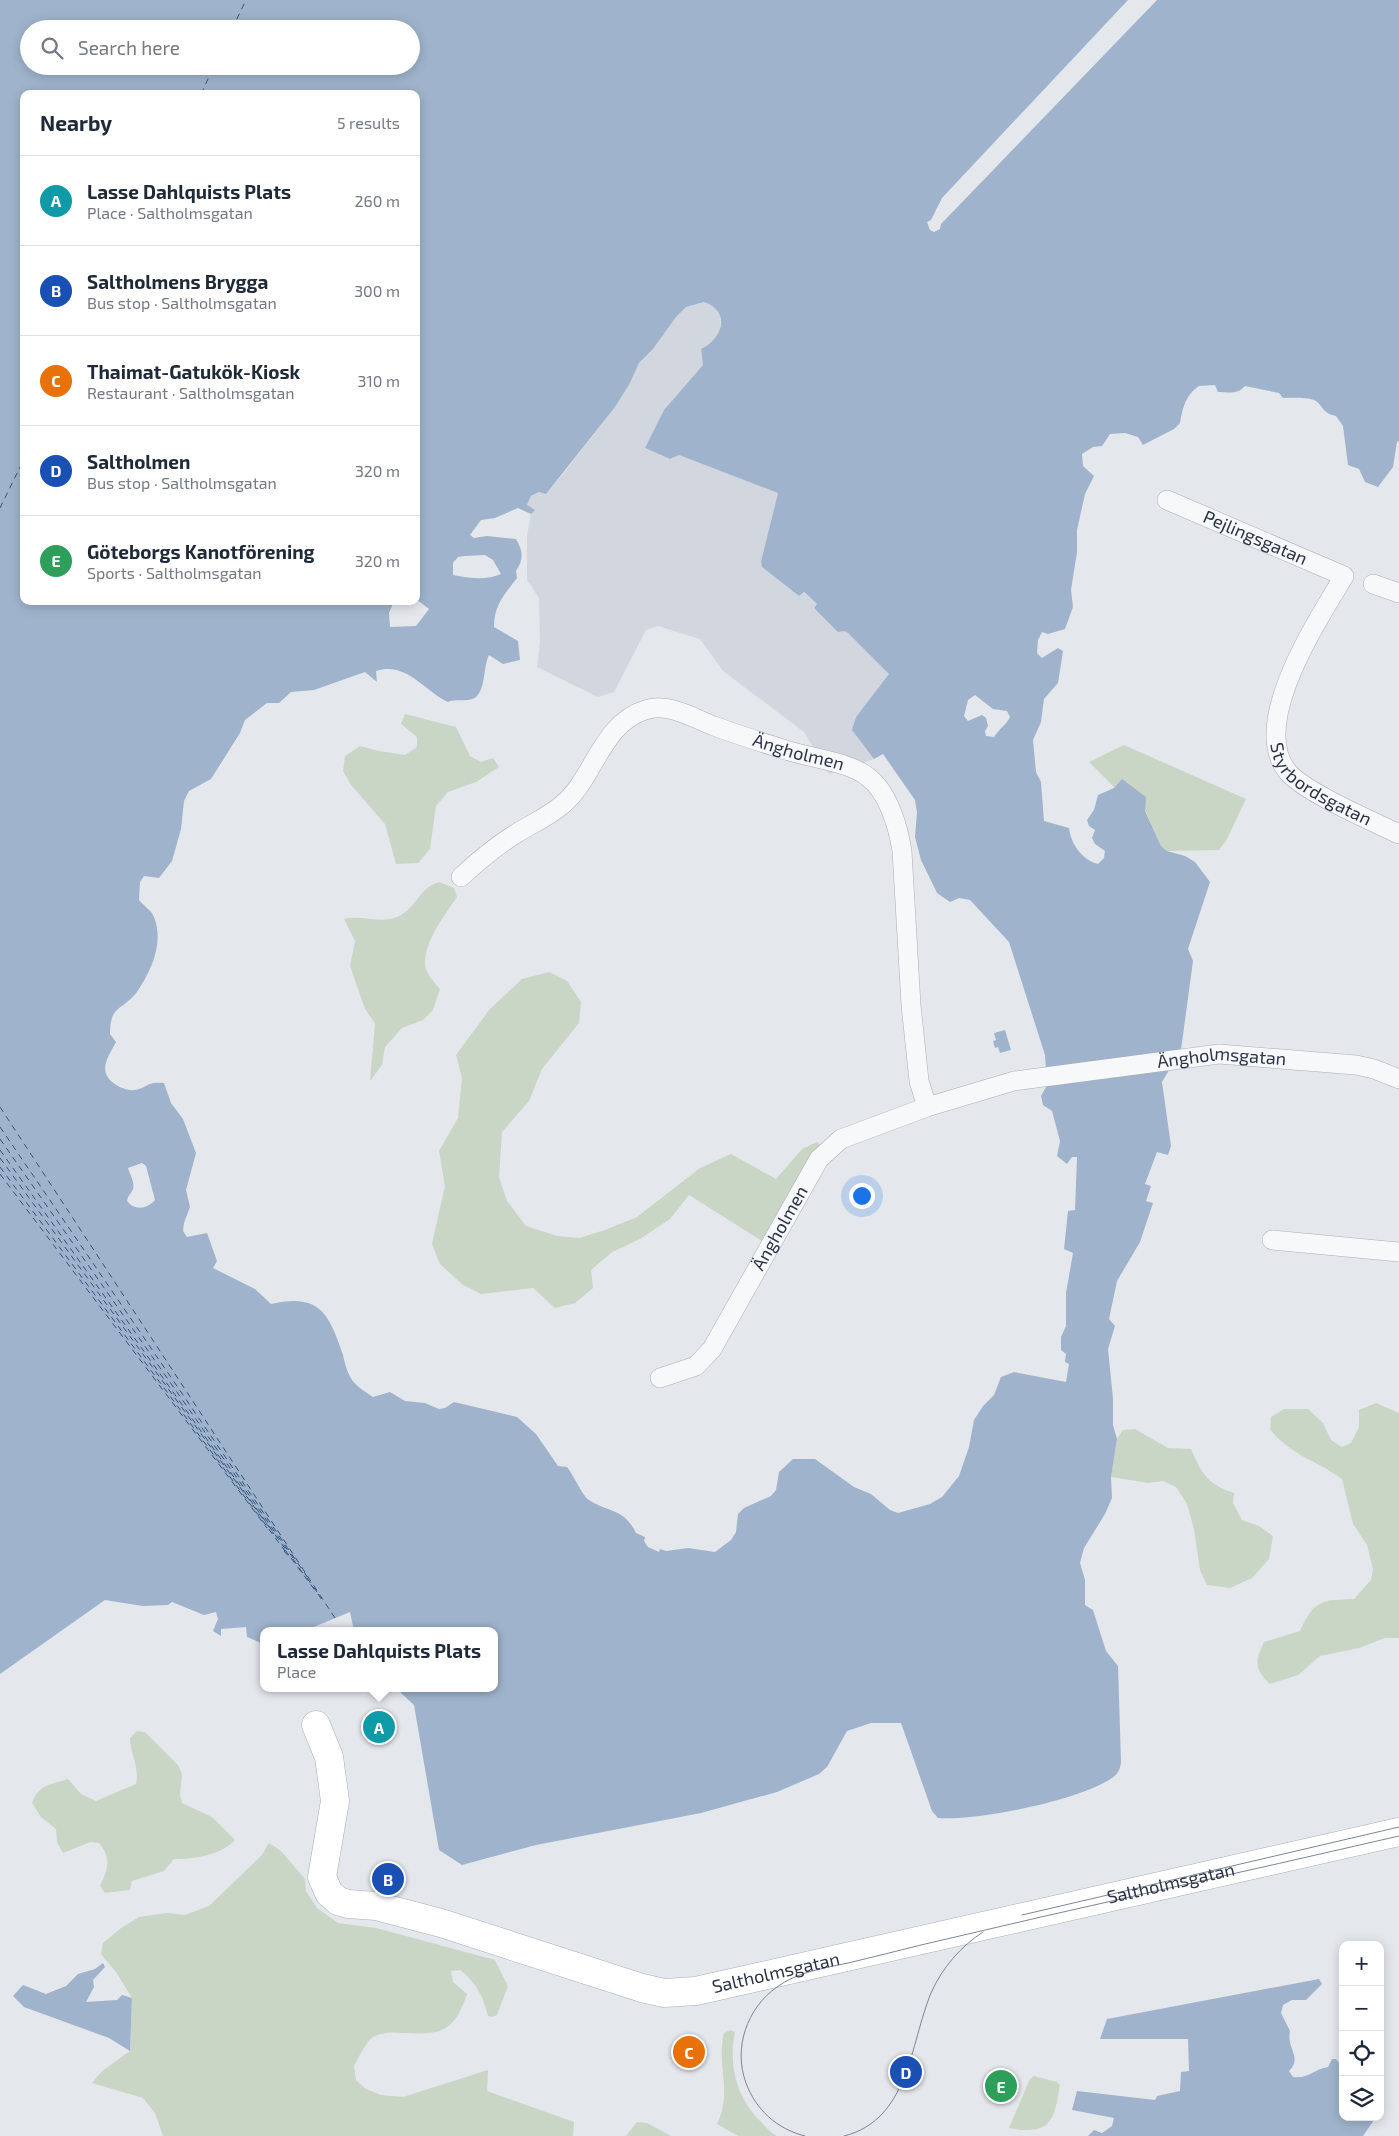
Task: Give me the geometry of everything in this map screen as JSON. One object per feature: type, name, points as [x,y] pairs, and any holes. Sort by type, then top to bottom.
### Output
[{"type":"street","name":"Pejlingsgatan","points":[[1167,500],[1344,576]]},
{"type":"street","name":"Styrbordsgatan","points":[[1344,576],[1290,670],[1276,732],[1276,750],[1287,770],[1306,787],[1399,834]]},
{"type":"street","points":[[1373,584],[1399,593]]},
{"type":"street","name":"Ängholmen","points":[[461,877],[488,852],[562,806],[574,792],[602,746],[614,732],[635,714],[646,710],[655,708],[681,712],[789,751],[860,772],[876,785],[889,807],[899,833],[913,1024],[919,1081],[927,1107]]},
{"type":"street","name":"Ängholmsgatan","points":[[1042,1079],[1219,1054],[1332,1062],[1374,1069],[1399,1079]]},
{"type":"street","name":"Ängholmen","points":[[660,1378],[696,1366],[712,1350],[820,1159],[832,1146],[842,1139],[927,1107],[1014,1081],[1042,1079]]},
{"type":"street","points":[[1272,1240],[1399,1252]]},
{"type":"street","name":"Saltholmsgatan","points":[[316,1725],[329,1757],[335,1802],[322,1877],[325,1887],[338,1901],[348,1904],[376,1906],[441,1923],[606,1977],[664,1993],[696,1992],[1399,1832]]},
{"type":"shaded area","points":[[704,302],[718,309],[721,314],[720,330],[710,345],[701,349],[703,365],[664,410],[645,448],[670,459],[679,455],[778,493],[761,561],[762,567],[799,596],[803,592],[817,604],[814,608],[848,633],[890,674],[856,717],[855,721],[874,759],[829,774],[804,732],[723,671],[700,639],[658,626],[646,630],[614,692],[598,697],[537,667],[540,642],[539,598],[527,580],[527,536],[531,514],[534,510],[527,505],[531,496],[539,492],[546,494],[562,475],[615,407],[630,383],[639,363],[653,349],[676,317],[686,307]]},
{"type":"green space","points":[[405,714],[456,727],[470,756],[481,762],[493,758],[499,767],[476,782],[448,792],[436,806],[430,849],[418,863],[396,864],[385,824],[351,785],[343,771],[345,756],[360,746],[405,755],[417,747],[417,737],[401,724]]},
{"type":"green space","points":[[1124,745],[1246,799],[1226,841],[1219,850],[1167,851],[1161,846],[1145,810],[1115,788],[1089,762]]},
{"type":"green space","points":[[439,882],[454,888],[457,897],[436,928],[426,955],[426,970],[440,989],[433,1010],[423,1020],[402,1028],[385,1047],[382,1065],[370,1081],[375,1023],[365,1009],[350,966],[355,941],[344,919],[387,920],[394,918],[407,911],[422,893]]},
{"type":"green space","points":[[549,972],[567,981],[581,1002],[579,1023],[542,1069],[529,1101],[502,1132],[499,1177],[507,1201],[526,1226],[557,1236],[579,1238],[637,1217],[700,1168],[731,1154],[776,1179],[802,1149],[817,1142],[821,1146],[765,1243],[689,1195],[670,1219],[640,1239],[612,1252],[591,1270],[593,1288],[575,1303],[555,1308],[533,1288],[481,1294],[463,1285],[440,1264],[432,1244],[445,1186],[439,1151],[458,1118],[462,1078],[456,1055],[490,1009],[522,979]]},
{"type":"green space","points":[[1376,1403],[1399,1413],[1399,1638],[1385,1638],[1359,1648],[1320,1656],[1298,1675],[1270,1684],[1261,1674],[1258,1665],[1259,1655],[1264,1642],[1300,1631],[1310,1613],[1320,1604],[1327,1601],[1354,1599],[1371,1580],[1373,1569],[1367,1545],[1353,1524],[1342,1479],[1285,1445],[1270,1429],[1271,1417],[1284,1409],[1308,1409],[1323,1423],[1331,1440],[1342,1447],[1351,1443],[1359,1427],[1359,1410]]},
{"type":"green space","points":[[1135,1429],[1168,1448],[1191,1449],[1206,1477],[1217,1486],[1234,1493],[1233,1503],[1242,1520],[1259,1526],[1273,1536],[1269,1559],[1252,1578],[1230,1588],[1207,1585],[1200,1570],[1194,1529],[1187,1504],[1176,1487],[1163,1481],[1148,1483],[1111,1477],[1117,1439],[1123,1430]]},
{"type":"green space","points":[[137,1731],[145,1732],[178,1765],[182,1774],[180,1795],[182,1803],[212,1817],[235,1840],[223,1849],[207,1855],[174,1859],[164,1871],[132,1881],[130,1890],[105,1893],[100,1886],[107,1869],[107,1859],[99,1843],[90,1842],[63,1853],[57,1842],[56,1829],[41,1817],[32,1803],[38,1792],[46,1786],[68,1779],[81,1794],[96,1801],[136,1784],[137,1772],[130,1738]]},
{"type":"green space","points":[[269,1843],[281,1851],[305,1879],[306,1891],[317,1908],[338,1923],[376,1928],[495,1960],[508,1986],[497,2015],[488,2016],[484,2002],[475,1985],[460,1970],[451,1971],[453,1982],[467,1994],[462,2007],[451,2024],[437,2032],[395,2032],[373,2037],[365,2046],[354,2066],[356,2080],[366,2089],[381,2095],[403,2097],[488,2070],[487,2091],[574,2122],[573,2136],[163,2136],[155,2113],[143,2098],[92,2083],[102,2071],[130,2051],[132,1998],[116,1972],[101,1954],[103,1943],[121,1928],[139,1917],[167,1913],[185,1915],[209,1906],[262,1855]]},
{"type":"green space","points":[[730,2030],[735,2032],[733,2045],[734,2069],[741,2093],[753,2114],[777,2136],[738,2136],[717,2124],[724,2100],[722,2045],[724,2033]]},
{"type":"green space","points":[[1034,2076],[1057,2082],[1060,2085],[1053,2116],[1048,2123],[1034,2130],[1009,2128],[1030,2079]]},
{"type":"green space","points":[[637,2122],[647,2123],[671,2136],[626,2136]]},
{"type":"water","points":[[0,0],[1399,0],[1399,441],[1397,442],[1393,467],[1378,487],[1365,482],[1359,469],[1348,465],[1343,426],[1336,416],[1327,413],[1314,400],[1283,398],[1279,393],[1245,386],[1236,392],[1218,392],[1215,385],[1199,386],[1188,398],[1183,407],[1180,423],[1174,429],[1143,445],[1138,437],[1125,433],[1110,434],[1102,446],[1093,447],[1082,454],[1083,466],[1094,476],[1085,494],[1077,530],[1077,552],[1071,590],[1073,607],[1065,629],[1048,634],[1042,632],[1038,640],[1037,653],[1042,658],[1058,648],[1063,651],[1058,683],[1044,699],[1041,722],[1033,740],[1036,772],[1041,782],[1044,821],[1069,828],[1072,840],[1082,855],[1098,864],[1104,858],[1105,851],[1095,844],[1092,838],[1095,830],[1089,826],[1087,820],[1094,810],[1098,795],[1114,788],[1122,779],[1146,797],[1145,811],[1161,846],[1167,851],[1185,856],[1195,862],[1210,882],[1188,949],[1193,961],[1181,1050],[1162,1082],[1171,1146],[1168,1155],[1157,1152],[1145,1184],[1151,1186],[1146,1201],[1153,1203],[1140,1242],[1117,1281],[1109,1319],[1115,1326],[1108,1349],[1113,1399],[1113,1425],[1117,1439],[1111,1477],[1112,1498],[1105,1514],[1084,1548],[1080,1563],[1085,1580],[1085,1605],[1093,1610],[1106,1651],[1118,1666],[1121,1762],[1120,1769],[1116,1774],[1097,1786],[1054,1801],[977,1816],[938,1818],[932,1811],[901,1723],[871,1723],[847,1731],[827,1767],[819,1774],[777,1792],[701,1813],[536,1845],[462,1865],[439,1850],[414,1705],[401,1692],[498,1692],[498,1627],[353,1627],[350,1612],[314,1627],[260,1627],[260,1642],[247,1637],[246,1627],[221,1629],[221,1636],[213,1631],[218,1619],[216,1612],[204,1615],[172,1602],[168,1605],[143,1606],[105,1600],[0,1674]],"holes":[[[704,302],[713,306],[721,319],[721,326],[714,339],[701,349],[703,365],[664,410],[645,448],[670,459],[679,455],[778,493],[761,561],[762,567],[799,596],[804,592],[817,604],[814,608],[838,632],[844,631],[848,633],[889,674],[856,717],[852,730],[874,759],[883,754],[915,800],[917,812],[915,837],[921,860],[937,893],[950,902],[959,898],[970,900],[1009,942],[1045,1055],[1047,1085],[1041,1096],[1043,1105],[1052,1111],[1060,1141],[1057,1156],[1067,1164],[1072,1157],[1077,1157],[1075,1210],[1068,1211],[1064,1249],[1073,1253],[1066,1293],[1066,1326],[1061,1337],[1061,1350],[1066,1354],[1065,1362],[1069,1364],[1066,1382],[1014,1372],[1001,1377],[994,1395],[983,1406],[974,1420],[969,1447],[959,1476],[942,1497],[930,1504],[898,1513],[890,1510],[871,1494],[854,1487],[815,1459],[793,1459],[779,1472],[776,1490],[771,1496],[744,1508],[738,1514],[736,1532],[731,1540],[715,1552],[688,1548],[666,1551],[660,1549],[659,1552],[648,1547],[644,1541],[645,1537],[636,1533],[621,1515],[589,1500],[567,1467],[558,1466],[536,1434],[517,1417],[454,1402],[445,1408],[439,1409],[425,1403],[405,1401],[390,1392],[373,1397],[359,1388],[350,1377],[346,1368],[333,1328],[320,1310],[311,1304],[301,1301],[271,1304],[255,1289],[213,1268],[217,1261],[207,1233],[187,1237],[183,1231],[190,1207],[186,1190],[196,1153],[183,1119],[171,1103],[164,1083],[154,1083],[139,1089],[128,1090],[111,1081],[105,1071],[107,1060],[116,1042],[110,1034],[112,1018],[118,1009],[137,992],[152,965],[157,946],[157,926],[154,917],[139,900],[140,882],[144,876],[159,878],[172,861],[181,829],[184,801],[189,791],[211,779],[240,733],[245,720],[267,703],[279,703],[291,692],[314,690],[365,672],[377,682],[376,671],[387,669],[405,673],[448,702],[470,700],[479,693],[489,655],[503,664],[520,660],[518,641],[494,627],[498,606],[517,578],[516,571],[522,555],[520,547],[516,539],[487,536],[474,538],[470,535],[481,520],[495,518],[518,508],[531,514],[535,510],[527,505],[531,496],[539,492],[546,494],[615,407],[630,383],[639,363],[653,349],[676,317],[686,307]],[[485,555],[493,560],[501,574],[483,578],[453,575],[453,563],[458,557]],[[975,695],[993,709],[1007,711],[1010,717],[994,737],[986,736],[985,731],[988,726],[986,718],[982,715],[968,721],[964,716],[968,700]],[[142,1163],[146,1166],[155,1200],[145,1207],[137,1207],[127,1201],[133,1189],[133,1181],[128,1168]]]},
{"type":"water","points":[[1005,1030],[1011,1050],[1000,1053],[998,1047],[995,1048],[993,1041],[996,1040],[994,1033]]},
{"type":"water","points":[[103,1963],[105,1967],[93,1980],[94,1987],[86,2002],[117,2000],[122,1995],[132,1998],[130,2051],[109,2038],[24,2007],[13,1996],[23,1985],[46,1994],[66,1986],[78,1974],[95,1969]]},
{"type":"water","points":[[1319,1979],[1322,1984],[1306,2000],[1292,2000],[1283,2005],[1281,2013],[1290,2031],[1289,2037],[1294,2057],[1293,2066],[1289,2071],[1293,2077],[1303,2077],[1328,2067],[1332,2059],[1336,2059],[1339,2063],[1339,2121],[1373,2121],[1363,2136],[1088,2136],[1094,2130],[1102,2133],[1112,2126],[1114,2118],[1072,2110],[1077,2091],[1155,2100],[1157,2096],[1180,2091],[1181,2072],[1189,2071],[1188,2039],[1100,2039],[1107,2019]]},
{"type":"pier","points":[[1128,0],[1157,0],[941,224],[940,229],[934,232],[930,230],[927,222],[931,220],[942,198]]},
{"type":"ferry route","points":[[236,20],[246,0]]},
{"type":"ferry route","points":[[203,90],[210,75]]},
{"type":"ferry route","points":[[0,508],[20,467]]},
{"type":"ferry route","points":[[0,1107],[335,1618]]},
{"type":"ferry route","points":[[0,1127],[308,1578]]},
{"type":"ferry route","points":[[0,1139],[293,1558]]},
{"type":"ferry route","points":[[0,1150],[286,1550]]},
{"type":"ferry route","points":[[0,1158],[274,1534]]},
{"type":"ferry route","points":[[0,1167],[285,1551]]},
{"type":"ferry route","points":[[0,1174],[267,1528]]},
{"type":"ferry route","points":[[285,1550],[292,1559]]},
{"type":"ferry route","points":[[284,1551],[291,1559]]},
{"type":"ferry route","points":[[291,1558],[317,1593]]},
{"type":"ferry route","points":[[293,1559],[306,1578]]},
{"type":"ferry route","points":[[307,1578],[319,1595]]},
{"type":"ferry route","points":[[318,1594],[324,1603]]},
{"type":"tram line","points":[[1022,1915],[1399,1827]]},
{"type":"tram line","points":[[805,2136],[785,2129],[762,2110],[750,2093],[742,2070],[742,2043],[751,2017],[767,1996],[785,1982],[811,1971],[1399,1836]]},
{"type":"tram line","points":[[844,2136],[866,2127],[882,2114],[895,2097],[904,2078],[935,1984],[953,1958],[983,1932]]},
{"type":"place","name":"Lasse Dahlquists Plats","points":[[379,1727]]},
{"type":"place","name":"Saltholmens Brygga","points":[[388,1879]]},
{"type":"place","name":"Thaimat-Gatukök-Kiosk","points":[[689,2052]]},
{"type":"place","name":"Saltholmen","points":[[906,2072]]},
{"type":"place","name":"Göteborgs Kanotförening","points":[[1001,2086]]}]
